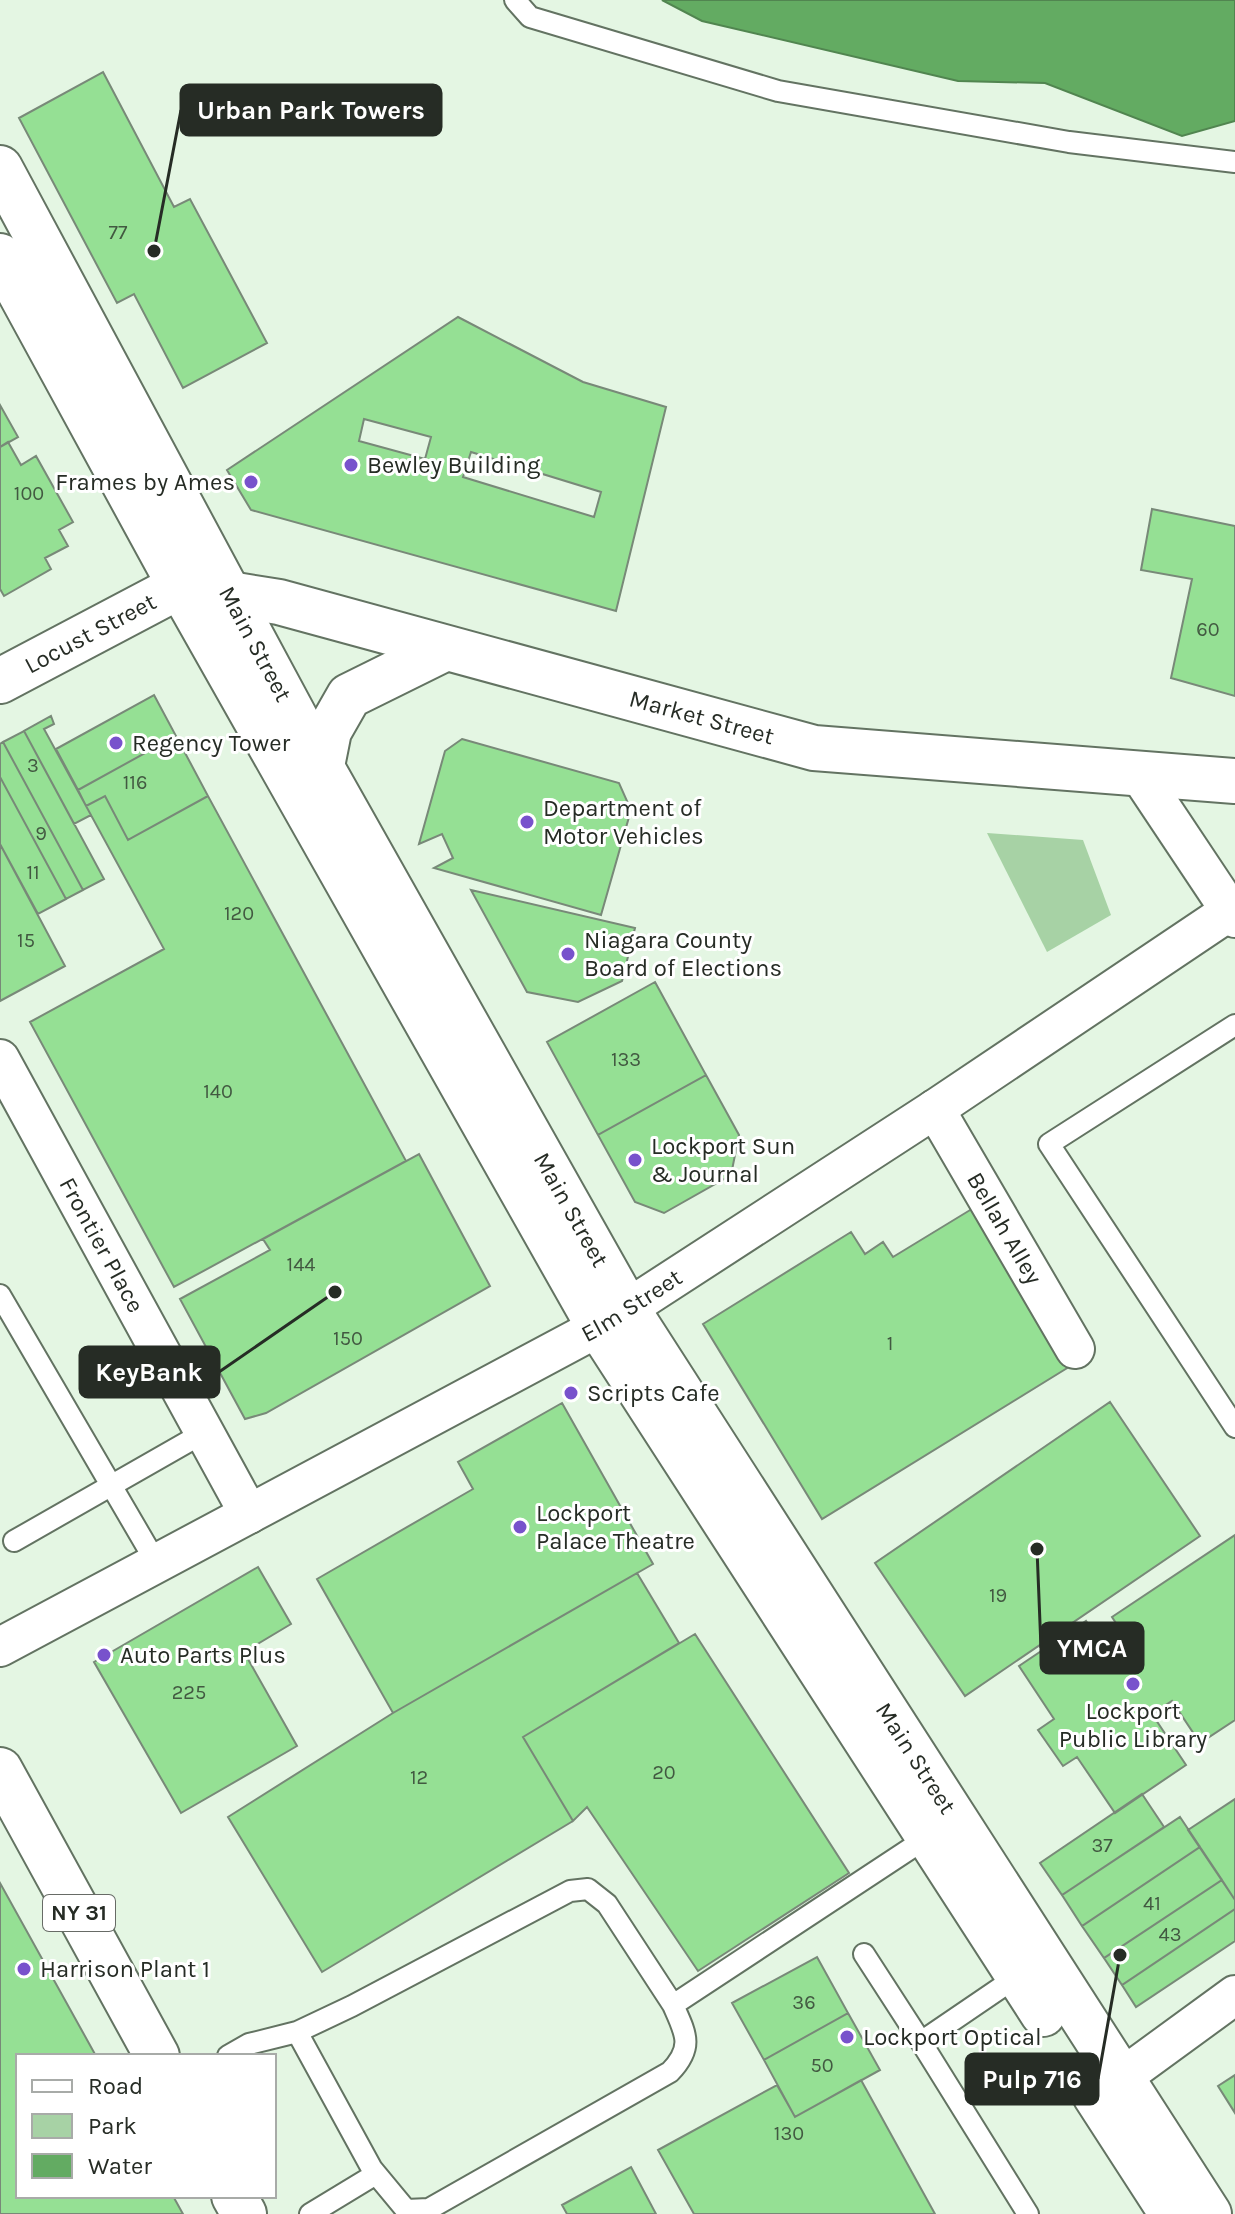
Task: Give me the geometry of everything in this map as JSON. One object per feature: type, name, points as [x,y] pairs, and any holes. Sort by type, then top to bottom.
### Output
[{"type":"main road","name":"Main Street","points":[[0,168],[613,1318],[1108,2087],[1172,2214]]},
{"type":"main road","name":"Main Street","points":[[0,256],[180,586],[313,821],[928,1837],[1018,1976],[1209,2214]]},
{"type":"main road","name":"Market Street","points":[[180,586],[279,602],[814,748],[1235,781]]},
{"type":"main road","name":"Locust Street","points":[[0,681],[180,586]]},
{"type":"main road","points":[[313,821],[329,731],[349,696],[444,649]]},
{"type":"main road","name":"NY 31","points":[[0,1770],[156,2054]]},
{"type":"street","points":[[1139,774],[1233,914]]},
{"type":"street","name":"Elm Street","points":[[0,1647],[613,1318],[1233,914]]},
{"type":"street","name":"Frontier Place","points":[[0,1059],[249,1514]]},
{"type":"street","name":"Bellah Alley","points":[[935,1109],[1075,1349]]},
{"type":"street","points":[[1108,2087],[1235,1995]]},
{"type":"lane","points":[[515,0],[530,17],[778,91],[1069,142],[1235,162]]},
{"type":"lane","points":[[1235,1025],[1049,1144],[1235,1427]]},
{"type":"lane","points":[[0,1295],[157,1564]]},
{"type":"lane","points":[[14,1541],[205,1432]]},
{"type":"lane","points":[[673,2005],[928,1837]]},
{"type":"lane","points":[[232,2054],[249,2044],[297,2032],[570,1891],[588,1889],[607,1904],[673,2005],[686,2034],[684,2057],[670,2072],[429,2209],[406,2210],[376,2174],[297,2032]]},
{"type":"lane","points":[[864,1954],[1028,2214]]},
{"type":"lane","points":[[921,2042],[1018,1976]]},
{"type":"lane","points":[[310,2214],[376,2174]]},
{"type":"green space","points":[[987,833],[1083,840],[1111,915],[1047,952]]},
{"type":"water","points":[[662,0],[1235,0],[1235,121],[1182,136],[1045,83],[958,81],[702,21]]},
{"type":"building","points":[[103,72],[174,207],[190,199],[267,343],[183,388],[134,294],[117,303],[19,118]]},
{"type":"building","name":"Bewley Building","points":[[458,317],[583,382],[666,407],[616,611],[251,510],[227,470]],"holes":[[[364,419],[431,437],[425,459],[359,441]],[[471,452],[601,492],[594,517],[463,477]]]},
{"type":"building","points":[[0,405],[18,437],[0,447]]},
{"type":"building","points":[[8,442],[21,465],[36,456],[73,522],[59,530],[68,546],[45,558],[51,569],[4,596],[0,589],[0,447]]},
{"type":"building","points":[[1152,509],[1235,526],[1235,696],[1171,678],[1192,579],[1141,570]]},
{"type":"building","name":"Regency Tower","points":[[154,695],[176,736],[78,790],[56,749]]},
{"type":"building","points":[[51,716],[54,724],[44,729],[91,815],[74,824],[24,731]]},
{"type":"building","points":[[24,731],[104,879],[83,890],[3,742]]},
{"type":"building","points":[[176,736],[208,796],[128,840],[105,796],[86,806],[78,790]]},
{"type":"building","name":"Department of Motor Vehicles","points":[[462,739],[619,783],[631,810],[601,915],[434,868],[453,858],[442,834],[419,844],[445,751]]},
{"type":"building","points":[[3,742],[83,890],[66,899],[0,777],[0,744]]},
{"type":"building","points":[[0,777],[66,899],[38,914],[0,844]]},
{"type":"building","points":[[105,796],[128,840],[208,796],[406,1161],[174,1287],[30,1022],[164,949],[86,806]]},
{"type":"building","points":[[0,844],[65,966],[0,1001]]},
{"type":"building","name":"Niagara County Board of Elections","points":[[471,890],[635,928],[622,981],[578,1002],[527,992]]},
{"type":"building","points":[[655,982],[706,1075],[598,1135],[547,1042]]},
{"type":"building","points":[[706,1075],[739,1135],[731,1175],[664,1213],[635,1202],[598,1135]]},
{"type":"building","points":[[419,1154],[490,1286],[266,1413],[245,1419],[180,1299],[270,1250],[263,1239]]},
{"type":"building","points":[[980,1204],[1077,1362],[822,1519],[703,1324],[851,1232],[865,1254],[883,1242],[893,1257]]},
{"type":"building","points":[[1110,1402],[1200,1536],[965,1696],[875,1563]]},
{"type":"building","name":"Lockport Palace Theatre","points":[[562,1403],[653,1564],[393,1713],[317,1579],[473,1489],[458,1462]]},
{"type":"building","name":"Lockport Public Library","points":[[1235,1535],[1235,1720],[1200,1743],[1172,1701],[1152,1714],[1186,1765],[1115,1813],[1077,1757],[1063,1766],[1038,1730],[1054,1719],[1019,1666],[1086,1621],[1113,1660],[1132,1648],[1112,1617]]},
{"type":"building","points":[[258,1567],[291,1624],[244,1652],[297,1746],[181,1813],[94,1662]]},
{"type":"building","points":[[637,1573],[679,1643],[523,1737],[573,1821],[322,1972],[228,1817],[393,1713]]},
{"type":"building","points":[[695,1634],[849,1873],[698,1971],[587,1807],[573,1821],[523,1737]]},
{"type":"building","points":[[1142,1794],[1164,1827],[1062,1895],[1040,1863]]},
{"type":"building","points":[[1235,1799],[1235,1900],[1188,1830]]},
{"type":"building","points":[[1180,1817],[1200,1847],[1082,1926],[1062,1895]]},
{"type":"building","points":[[1200,1847],[1222,1880],[1104,1958],[1082,1926]]},
{"type":"building","points":[[1222,1880],[1235,1900],[1235,1909],[1122,1985],[1104,1958]]},
{"type":"building","name":"Harrison Plant 1","points":[[0,1883],[95,2054],[16,2054],[16,2198],[174,2198],[183,2214],[0,2214]]},
{"type":"building","points":[[1235,1909],[1235,1941],[1136,2007],[1122,1985]]},
{"type":"building","points":[[817,1957],[848,2013],[764,2060],[732,2003]]},
{"type":"building","points":[[848,2013],[880,2070],[795,2117],[764,2060]]},
{"type":"building","points":[[1235,2075],[1235,2113],[1218,2086]]},
{"type":"building","points":[[861,2080],[935,2214],[694,2214],[658,2150],[777,2085],[795,2117]]},
{"type":"building","points":[[631,2167],[656,2214],[567,2214],[562,2205]]},
{"type":"place","name":"Urban Park Towers","points":[[154,251]]},
{"type":"place","name":"Bewley Building","points":[[351,465]]},
{"type":"place","name":"Frames by Ames","points":[[251,482]]},
{"type":"place","name":"Regency Tower","points":[[116,743]]},
{"type":"place","name":"Department of Motor Vehicles","points":[[527,822]]},
{"type":"place","name":"Niagara County Board of Elections","points":[[568,954]]},
{"type":"place","name":"Lockport Sun & Journal","points":[[635,1160]]},
{"type":"place","name":"KeyBank","points":[[335,1292]]},
{"type":"place","name":"Scripts Cafe","points":[[571,1393]]},
{"type":"place","name":"Lockport Palace Theatre","points":[[520,1527]]},
{"type":"place","name":"YMCA","points":[[1037,1549]]},
{"type":"place","name":"Auto Parts Plus","points":[[104,1655]]},
{"type":"place","name":"Lockport Public Library","points":[[1133,1684]]},
{"type":"place","name":"Pulp 716","points":[[1120,1955]]},
{"type":"place","name":"Harrison Plant 1","points":[[24,1969]]},
{"type":"place","name":"Lockport Optical","points":[[847,2037]]}]
